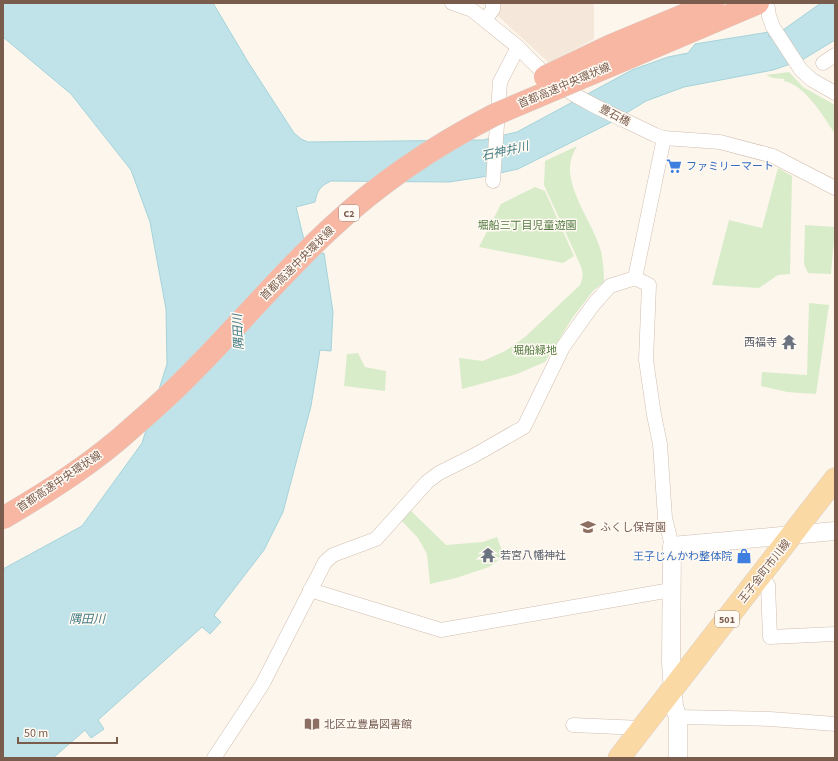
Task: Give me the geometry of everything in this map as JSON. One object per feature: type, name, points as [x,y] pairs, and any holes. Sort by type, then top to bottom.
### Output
[{"type":"highway","name":"首都高速中央環状線","points":[[3,511],[78,464],[132,421],[192,365],[281,269],[327,224],[378,181],[413,155],[456,126],[523,87],[612,45],[713,3]]},
{"type":"highway","name":"首都高速中央環状線","points":[[3,518],[81,468],[133,427],[195,370],[285,273],[331,228],[382,185],[410,164],[458,133],[494,115],[758,3]]},
{"type":"main road","name":"王子金町市川線","points":[[619,758],[835,479]]},
{"type":"street","name":"豊石橋","points":[[452,3],[472,10],[518,47],[537,67],[558,84],[576,95],[659,136]]},
{"type":"street","points":[[485,20],[493,9],[493,3]]},
{"type":"street","points":[[767,3],[769,16],[773,27],[801,70],[812,80],[835,93]]},
{"type":"street","points":[[493,180],[500,82],[518,47]]},
{"type":"street","points":[[823,63],[835,55]]},
{"type":"street","points":[[635,278],[659,136],[720,142],[773,156],[835,188]]},
{"type":"street","points":[[214,758],[262,685],[310,590],[328,558],[376,539],[427,482],[439,473],[475,455],[524,427],[563,347],[593,305],[610,286],[635,278],[649,284],[646,360],[654,416],[660,444],[665,518],[672,546],[671,662],[674,707],[678,717],[678,758]]},
{"type":"street","points":[[672,546],[835,531]]},
{"type":"street","points":[[761,576],[768,585],[770,637],[835,634]]},
{"type":"street","points":[[310,590],[441,630],[671,590]]},
{"type":"street","points":[[678,717],[770,719],[835,724]]},
{"type":"street","points":[[574,725],[642,728]]},
{"type":"shaded area","points":[[498,3],[594,3],[594,39],[549,63],[498,16]]},
{"type":"green space","points":[[789,72],[803,87],[835,105],[835,134],[826,119],[799,88],[792,83],[784,81],[784,79],[773,78],[766,75]]},
{"type":"green space","name":"堀船緑地","points":[[577,146],[571,160],[570,171],[572,182],[601,251],[604,282],[593,291],[573,317],[545,362],[517,374],[462,389],[459,358],[483,361],[505,351],[525,337],[580,285],[582,271],[580,265],[544,185],[545,161]]},
{"type":"green space","points":[[778,168],[792,176],[790,274],[778,275],[759,288],[712,285],[729,220],[762,228]]},
{"type":"green space","name":"堀船三丁目児童遊園","points":[[535,187],[545,191],[574,256],[563,263],[479,247],[501,204]]},
{"type":"green space","points":[[805,225],[835,227],[831,274],[808,273],[804,264]]},
{"type":"green space","points":[[809,303],[829,305],[816,394],[787,392],[761,386],[762,372],[807,375]]},
{"type":"green space","points":[[358,353],[365,367],[386,371],[385,391],[344,386],[347,354]]},
{"type":"green space","points":[[411,511],[446,545],[483,542],[497,537],[504,556],[489,567],[456,578],[430,584],[427,554],[418,538],[401,520]]},
{"type":"water","points":[[3,3],[213,3],[248,62],[294,133],[301,139],[308,142],[483,140],[517,132],[632,70],[668,57],[688,53],[695,44],[769,32],[769,37],[783,30],[821,3],[835,3],[835,40],[802,60],[773,70],[684,87],[646,101],[610,123],[518,169],[449,182],[331,181],[320,189],[315,202],[296,207],[308,256],[324,253],[333,312],[331,351],[320,350],[311,406],[283,512],[264,550],[214,615],[221,622],[210,634],[202,627],[98,720],[104,729],[91,738],[85,730],[53,758],[3,758],[3,569],[82,526],[142,443],[167,364],[166,309],[150,222],[131,170],[71,94],[3,37]]},
{"type":"place","name":"ファミリーマート","points":[[674,166]]},
{"type":"place","name":"西福寺","points":[[789,342]]},
{"type":"place","name":"ふくし保育園","points":[[588,527]]},
{"type":"place","name":"若宮八幡神社","points":[[488,555]]},
{"type":"place","name":"王子じんかわ整体院","points":[[744,556]]},
{"type":"place","name":"北区立豊島図書館","points":[[312,724]]},
{"type":"water label","name":"石神井川","points":[[505,151]]},
{"type":"water label","name":"隅田川","points":[[238,332]]},
{"type":"water label","name":"隅田川","points":[[87,619]]}]
